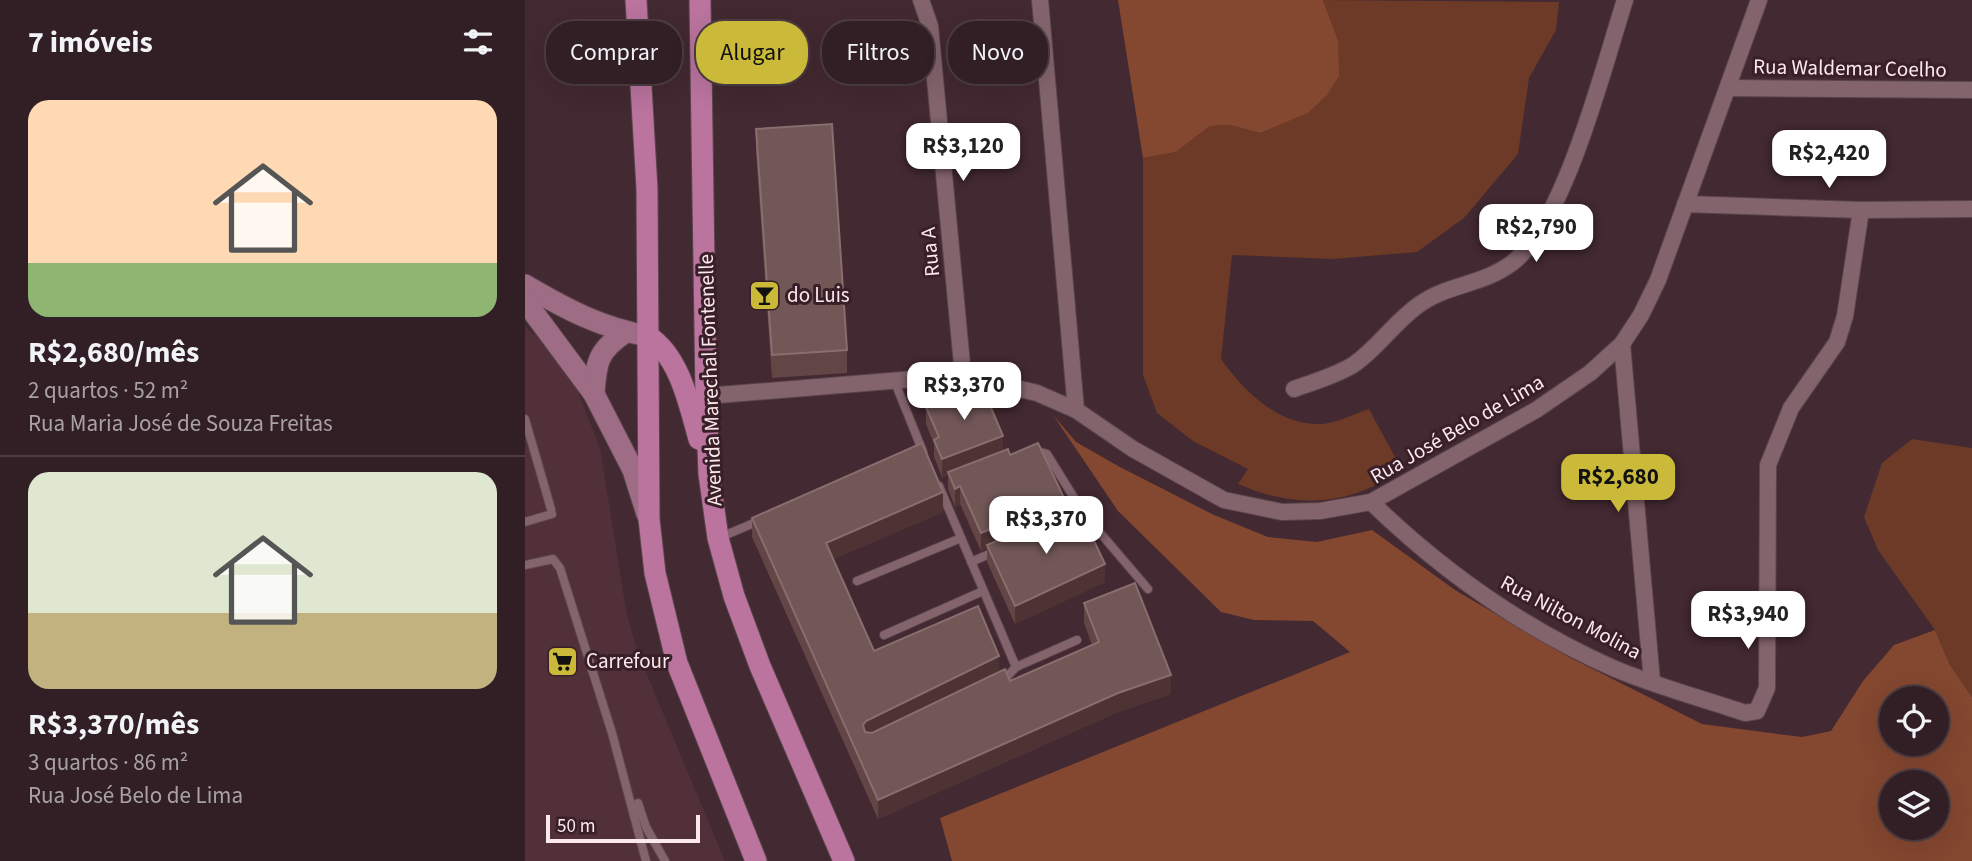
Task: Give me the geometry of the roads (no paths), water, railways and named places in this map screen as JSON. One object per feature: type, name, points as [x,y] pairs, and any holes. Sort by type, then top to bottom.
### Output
[{"type":"main road","points":[[640,2],[647,189],[649,519],[655,573],[677,663],[756,861]]},
{"type":"main road","name":"Avenida Marechal Fontenelle","points":[[697,3],[709,474],[718,538],[734,596],[760,666],[844,861]]},
{"type":"main road","points":[[525,285],[575,315],[626,332],[648,336],[664,350],[678,374],[709,474]]},
{"type":"main road","points":[[525,301],[594,394],[633,470],[649,519]]},
{"type":"main road","points":[[594,394],[596,369],[605,347],[626,332]]},
{"type":"street","name":"Rua A","points":[[921,0],[930,26],[963,375]]},
{"type":"street","points":[[1040,0],[1076,410]]},
{"type":"street","points":[[1294,390],[1353,365],[1407,312],[1429,297],[1484,281],[1514,262],[1552,208],[1569,171],[1625,0]]},
{"type":"street","name":"Rua José Belo de Lima","points":[[706,396],[963,375],[1037,393],[1076,410],[1133,449],[1224,500],[1282,512],[1320,511],[1371,502],[1536,410],[1590,373],[1622,344],[1641,315],[1658,280],[1759,0]]},
{"type":"street","name":"Rua Waldemar Coelho","points":[[1728,88],[1972,90]]},
{"type":"street","points":[[1685,204],[1861,210],[1972,209]]},
{"type":"street","name":"Rua Nilton Molina","points":[[1371,502],[1414,544],[1457,578],[1556,638],[1614,668],[1745,713],[1757,711],[1765,698],[1768,465],[1791,408],[1837,342],[1845,316],[1861,210]]},
{"type":"street","points":[[1622,344],[1652,681]]},
{"type":"lane","points":[[894,380],[929,463]]},
{"type":"lane","points":[[525,419],[551,511],[525,522]]},
{"type":"lane","points":[[1023,454],[1035,449],[1047,454],[1084,514],[1148,589]]},
{"type":"lane","points":[[911,457],[923,452]]},
{"type":"lane","points":[[933,475],[1016,667]]},
{"type":"lane","points":[[939,486],[950,481]]},
{"type":"lane","points":[[1071,520],[1084,514]]},
{"type":"lane","points":[[718,538],[773,515]]},
{"type":"lane","points":[[856,581],[961,538]]},
{"type":"lane","points":[[971,562],[1009,546]]},
{"type":"lane","points":[[525,565],[553,559],[560,568],[612,733],[646,861]]},
{"type":"lane","points":[[884,635],[983,591]]},
{"type":"lane","points":[[989,689],[1001,683],[1016,667],[1077,640]]},
{"type":"lane","points":[[638,803],[646,827],[665,861]]},
{"type":"place","name":"do Luis","points":[[764,295]]},
{"type":"place","name":"Carrefour","points":[[563,661]]}]
